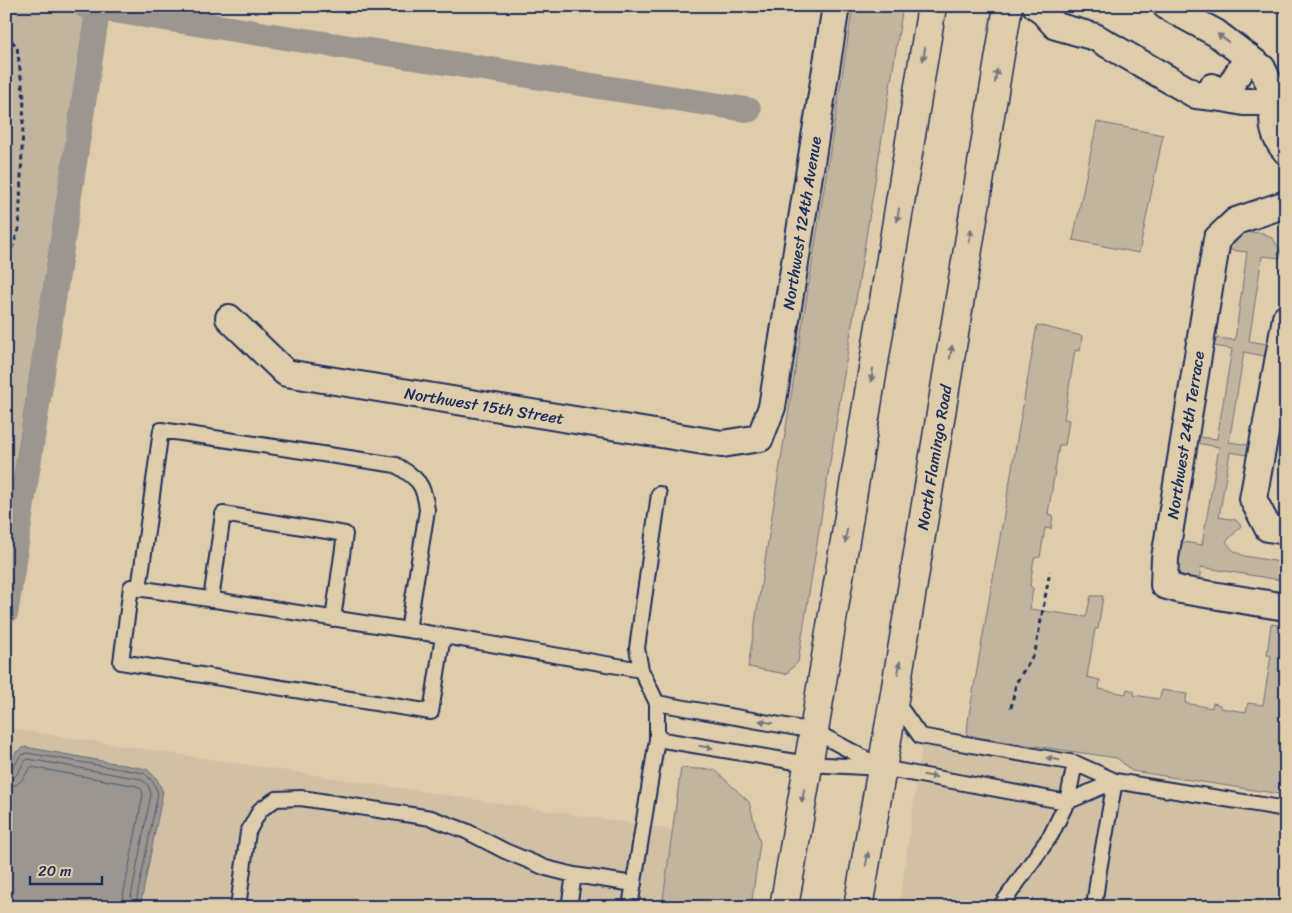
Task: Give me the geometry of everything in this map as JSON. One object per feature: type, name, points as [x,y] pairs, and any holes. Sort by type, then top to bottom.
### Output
[{"type":"highway","points":[[784,907],[932,6]]},
{"type":"highway","name":"North Flamingo Road","points":[[858,907],[1008,6]]},
{"type":"street","name":"Northwest 124th Avenue","points":[[760,438],[772,407],[836,6]]},
{"type":"street","points":[[1037,6],[1056,26],[1095,37],[1196,95],[1244,102],[1282,96]]},
{"type":"street","points":[[1166,6],[1216,33],[1248,57],[1262,68],[1282,96]]},
{"type":"street","points":[[1223,98],[1248,57]]},
{"type":"street","points":[[1282,96],[1273,114],[1273,128],[1279,145],[1286,151]]},
{"type":"street","name":"Northwest 24th Terrace","points":[[1286,204],[1236,222],[1217,240],[1165,558],[1164,586],[1286,607]]},
{"type":"street","name":"Northwest 15th Street","points":[[229,318],[286,373],[722,444],[760,438]]},
{"type":"street","points":[[1277,529],[1253,499],[1286,318]]},
{"type":"lane","points":[[139,589],[161,430],[396,465],[420,483],[425,494],[427,510],[408,630]]},
{"type":"lane","points":[[630,907],[657,739],[656,703],[641,670],[637,648],[659,494]]},
{"type":"lane","points":[[211,600],[223,514],[345,534],[333,618]]},
{"type":"lane","points":[[443,636],[431,712],[121,662],[131,587],[408,630],[443,636],[641,670]]},
{"type":"lane","points":[[894,699],[920,736],[1076,763],[1115,781],[1286,810]]},
{"type":"lane","points":[[656,703],[814,731],[882,768]]},
{"type":"lane","points":[[657,739],[808,764],[882,768],[1067,802],[1115,781]]},
{"type":"lane","points":[[1000,907],[1051,835],[1067,802],[1076,763]]},
{"type":"lane","points":[[1094,907],[1100,861],[1115,781]]},
{"type":"lane","points":[[238,907],[248,832],[260,810],[276,799],[301,798],[431,818],[466,831],[546,868],[574,875],[634,884]]},
{"type":"lane","points":[[569,907],[574,875]]},
{"type":"path","points":[[6,34],[17,47],[24,99],[19,228],[6,264]]},
{"type":"path","points":[[1011,708],[1016,683],[1035,652],[1050,571]]},
{"type":"shaded area","points":[[6,6],[77,6],[87,8],[6,528]]},
{"type":"shaded area","points":[[853,6],[903,6],[798,662],[786,674],[748,667]]},
{"type":"shaded area","points":[[1097,122],[1163,135],[1139,253],[1073,240]]},
{"type":"shaded area","points":[[1251,232],[1263,233],[1273,239],[1281,251],[1280,258],[1262,256],[1249,341],[1267,344],[1269,350],[1264,356],[1244,352],[1229,442],[1249,445],[1247,455],[1230,452],[1219,517],[1236,520],[1241,526],[1226,542],[1234,551],[1244,556],[1286,563],[1286,581],[1201,567],[1199,581],[1193,581],[1179,573],[1176,563],[1178,541],[1202,545],[1219,447],[1196,443],[1198,437],[1217,439],[1232,349],[1214,346],[1217,338],[1235,340],[1247,252],[1230,250],[1238,235]]},
{"type":"shaded area","points":[[1037,325],[1082,336],[1080,351],[1075,350],[1064,419],[1069,420],[1065,445],[1059,445],[1048,514],[1053,515],[1051,529],[1045,528],[1040,557],[1034,558],[1030,586],[1033,588],[1030,609],[1086,617],[1091,596],[1103,596],[1087,677],[1100,680],[1099,689],[1126,694],[1127,689],[1134,691],[1134,695],[1159,699],[1162,690],[1187,694],[1185,703],[1212,708],[1213,703],[1220,705],[1220,708],[1246,712],[1248,703],[1263,705],[1271,656],[1267,655],[1271,624],[1286,626],[1286,795],[1132,771],[1117,758],[967,736],[968,721]]},
{"type":"shaded area","points":[[7,728],[760,843],[751,907],[6,907]]},
{"type":"shaded area","points":[[924,730],[1098,762],[1124,775],[1286,800],[1286,907],[899,907]]},
{"type":"shaded area","points":[[681,768],[715,770],[749,802],[760,843],[751,907],[662,907]]},
{"type":"water","points":[[25,747],[147,769],[157,779],[163,792],[140,907],[6,907],[6,772],[16,752]]},
{"type":"waterway","points":[[85,6],[749,110]]},
{"type":"waterway","points":[[6,612],[98,8]]}]
